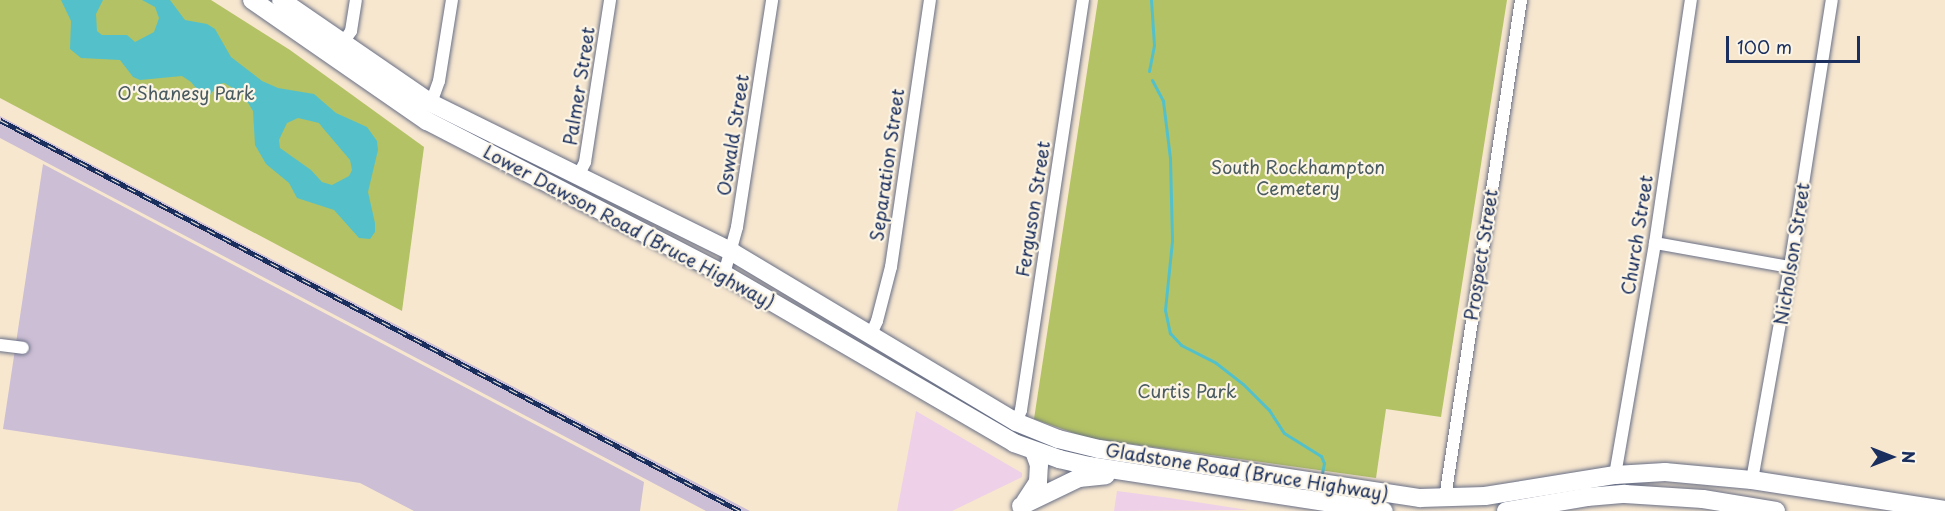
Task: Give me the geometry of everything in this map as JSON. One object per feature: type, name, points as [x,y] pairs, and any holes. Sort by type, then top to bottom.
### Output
[{"type":"highway","name":"Lower Dawson Road (Bruce Highway)","points":[[252,0],[427,121],[724,274],[1014,443]]},
{"type":"highway","name":"Lower Dawson Road (Bruce Highway)","points":[[280,0],[431,103],[732,252],[1016,422]]},
{"type":"highway","name":"Gladstone Road (Bruce Highway)","points":[[1016,422],[1058,439],[1099,449],[1395,495],[1444,505],[1615,475],[1689,472],[1945,510]]},
{"type":"highway","name":"Gladstone Road (Bruce Highway)","points":[[1014,443],[1089,466],[1384,511]]},
{"type":"highway","points":[[1016,508],[1038,482],[1039,465],[1035,451]]},
{"type":"highway","points":[[1016,508],[1079,478],[1138,474]]},
{"type":"highway","name":"Nicholson Street","points":[[1748,507],[1752,480]]},
{"type":"highway","points":[[1506,511],[1616,494],[1703,499],[1776,511]]},
{"type":"street","points":[[342,44],[351,31],[356,0]]},
{"type":"street","points":[[431,103],[439,81],[452,0]]},
{"type":"street","name":"Palmer Street","points":[[578,176],[585,162],[590,137],[610,0]]},
{"type":"street","name":"Oswald Street","points":[[724,274],[732,252],[772,0]]},
{"type":"street","name":"Separation Street","points":[[871,334],[877,321],[891,267],[930,0]]},
{"type":"street","name":"Ferguson Street","points":[[1016,422],[1021,410],[1083,0]]},
{"type":"street","name":"Prospect Street","points":[[1444,505],[1521,0]]},
{"type":"street","name":"Church Street","points":[[1615,475],[1655,243],[1690,0]]},
{"type":"street","name":"Nicholson Street","points":[[1752,480],[1790,267],[1832,0]]},
{"type":"street","points":[[1655,243],[1790,267]]},
{"type":"street","points":[[0,345],[23,348]]},
{"type":"shaded area","points":[[0,116],[750,511],[706,511],[0,138]]},
{"type":"shaded area","points":[[43,164],[644,482],[640,511],[414,511],[360,483],[3,429]]},
{"type":"shaded area","points":[[916,411],[1022,473],[1022,477],[952,511],[897,511]]},
{"type":"shaded area","points":[[1117,491],[1170,498],[1248,510],[1114,511]]},
{"type":"green space","name":"O'Shanesy Park","points":[[0,0],[211,0],[290,50],[424,147],[402,311],[0,98]]},
{"type":"green space","name":"South Rockhampton Cemetery","points":[[1098,0],[1507,0],[1441,417],[1386,409],[1376,478],[1088,438],[1034,419]]},
{"type":"water","points":[[61,0],[103,0],[96,14],[97,31],[102,35],[127,35],[135,42],[154,32],[159,18],[155,7],[142,0],[170,0],[185,20],[207,24],[215,29],[231,57],[262,81],[278,88],[314,94],[336,113],[367,127],[377,141],[378,150],[368,192],[375,232],[370,239],[359,238],[334,210],[297,198],[289,183],[266,164],[255,145],[253,111],[242,93],[224,83],[219,84],[208,97],[204,98],[191,82],[182,76],[140,80],[133,77],[120,60],[81,58],[70,49],[71,21]],"holes":[[[298,118],[319,123],[350,160],[352,170],[349,176],[332,185],[322,182],[311,170],[280,148],[279,140],[287,123]]]},
{"type":"waterway","points":[[1149,71],[1154,45],[1151,0]]},
{"type":"waterway","points":[[1152,80],[1163,101],[1170,158],[1172,241],[1165,310],[1170,333],[1181,345],[1216,363],[1243,384],[1269,410],[1284,433],[1321,456],[1324,463],[1322,473]]},
{"type":"railway","points":[[0,120],[740,511]]},
{"type":"park label","name":"Curtis Park","points":[[1187,391]]}]
